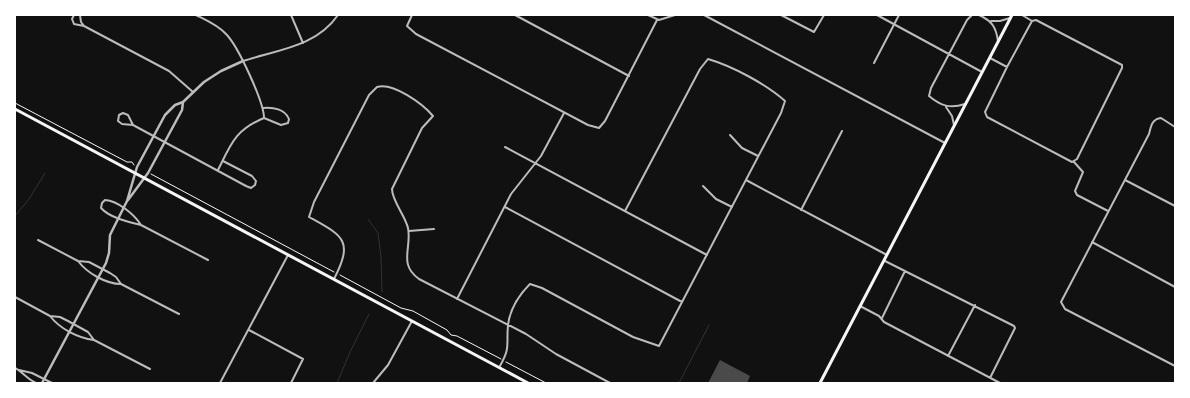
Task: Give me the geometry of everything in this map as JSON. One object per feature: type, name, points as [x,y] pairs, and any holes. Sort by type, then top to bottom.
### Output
[{"type":"main road","points":[[820,383],[1011,16]]},
{"type":"main road","points":[[15,109],[528,383]]},
{"type":"street","points":[[74,15],[72,20],[74,24],[84,26],[169,71],[193,92]]},
{"type":"street","points":[[196,15],[225,32],[232,41],[243,61],[263,108],[264,118]]},
{"type":"street","points":[[291,15],[303,43]]},
{"type":"street","points":[[42,383],[102,270],[109,253],[112,230],[127,201],[137,167],[169,110],[183,102],[215,74],[243,61],[303,43],[320,34],[338,15]]},
{"type":"street","points":[[412,15],[407,26],[416,34],[588,125],[599,128],[605,120],[657,20]]},
{"type":"street","points":[[515,15],[628,76]]},
{"type":"street","points":[[648,15],[657,20],[675,15]]},
{"type":"street","points":[[704,15],[945,143]]},
{"type":"street","points":[[781,15],[814,32],[824,15]]},
{"type":"street","points":[[877,15],[982,72]]},
{"type":"street","points":[[874,63],[900,15]]},
{"type":"street","points":[[954,126],[952,116],[946,107],[929,96],[931,88],[967,20],[972,15]]},
{"type":"street","points":[[979,15],[991,21],[1000,21],[1011,16]]},
{"type":"street","points":[[1022,15],[1032,21],[1036,20],[1122,66],[1077,159],[1074,161]]},
{"type":"street","points":[[80,16],[84,26]]},
{"type":"street","points":[[991,21],[996,29],[998,41]]},
{"type":"street","points":[[1032,21],[985,112],[987,117],[1064,159],[1074,161],[1083,172],[1075,191],[1077,195],[1108,211]]},
{"type":"street","points":[[990,58],[1007,67]]},
{"type":"street","points":[[499,368],[508,348],[508,326],[514,306],[522,292],[530,284],[542,288],[640,340],[659,346],[781,113],[785,101],[774,91],[720,63],[708,59],[696,76],[625,211]]},
{"type":"street","points":[[334,279],[344,255],[341,238],[336,232],[309,217],[314,202],[366,100],[372,91],[380,86],[391,88],[424,105],[433,116],[422,128],[393,186],[392,194],[402,210],[409,231],[406,258],[409,270],[419,278],[526,334],[556,354],[610,383]]},
{"type":"street","points":[[127,201],[133,196],[148,173],[182,110],[183,102]]},
{"type":"street","points":[[946,107],[954,108],[965,104]]},
{"type":"street","points":[[263,108],[273,107],[286,114],[289,119],[288,123],[283,126],[264,118]]},
{"type":"street","points":[[457,298],[514,189],[536,164],[565,112]]},
{"type":"street","points":[[133,125],[128,115],[123,113],[119,115],[119,123],[133,125],[249,188],[255,185],[255,179],[252,176],[223,161]]},
{"type":"street","points":[[218,170],[234,139],[241,130],[264,118]]},
{"type":"street","points":[[1175,127],[1163,118],[1154,120],[1061,302],[1065,309],[1175,366]]},
{"type":"street","points":[[801,210],[842,131]]},
{"type":"street","points":[[730,135],[742,148],[758,156]]},
{"type":"street","points":[[505,147],[707,255]]},
{"type":"street","points":[[746,180],[887,255]]},
{"type":"street","points":[[1125,180],[1175,206]]},
{"type":"street","points":[[703,186],[716,199],[732,208]]},
{"type":"street","points":[[141,225],[136,217],[109,201],[105,200],[102,203],[102,210],[133,224],[141,225],[208,260]]},
{"type":"street","points":[[505,207],[682,302]]},
{"type":"street","points":[[409,231],[434,229]]},
{"type":"street","points":[[38,240],[78,261],[89,262],[116,277],[121,284]]},
{"type":"street","points":[[1092,242],[1175,287]]},
{"type":"street","points":[[220,383],[288,255]]},
{"type":"street","points":[[884,260],[1014,326],[1015,328],[990,378]]},
{"type":"street","points":[[78,261],[84,269],[112,283],[121,284],[179,314]]},
{"type":"street","points":[[882,319],[905,271]]},
{"type":"street","points":[[15,297],[50,316],[60,317],[88,332],[94,340]]},
{"type":"street","points":[[948,356],[975,305]]},
{"type":"street","points":[[860,306],[884,322],[1000,383]]},
{"type":"street","points":[[50,316],[56,324],[84,338],[94,340],[150,369]]},
{"type":"street","points":[[373,383],[388,365],[412,321]]},
{"type":"street","points":[[249,330],[303,359],[291,383]]},
{"type":"street","points":[[15,368],[30,372],[52,383]]},
{"type":"street","points":[[19,370],[36,383]]},
{"type":"path","points":[[15,103],[127,162],[132,162],[137,167]]},
{"type":"path","points":[[148,173],[400,308],[413,311],[447,330],[451,335],[457,336],[546,383]]},
{"type":"building","points":[[720,360],[750,376],[747,383],[708,383]]},
{"type":"waterway","points":[[15,216],[29,199],[45,173]]},
{"type":"waterway","points":[[368,219],[378,233],[382,292]]},
{"type":"waterway","points":[[337,383],[369,314]]},
{"type":"waterway","points":[[679,383],[709,325]]}]
